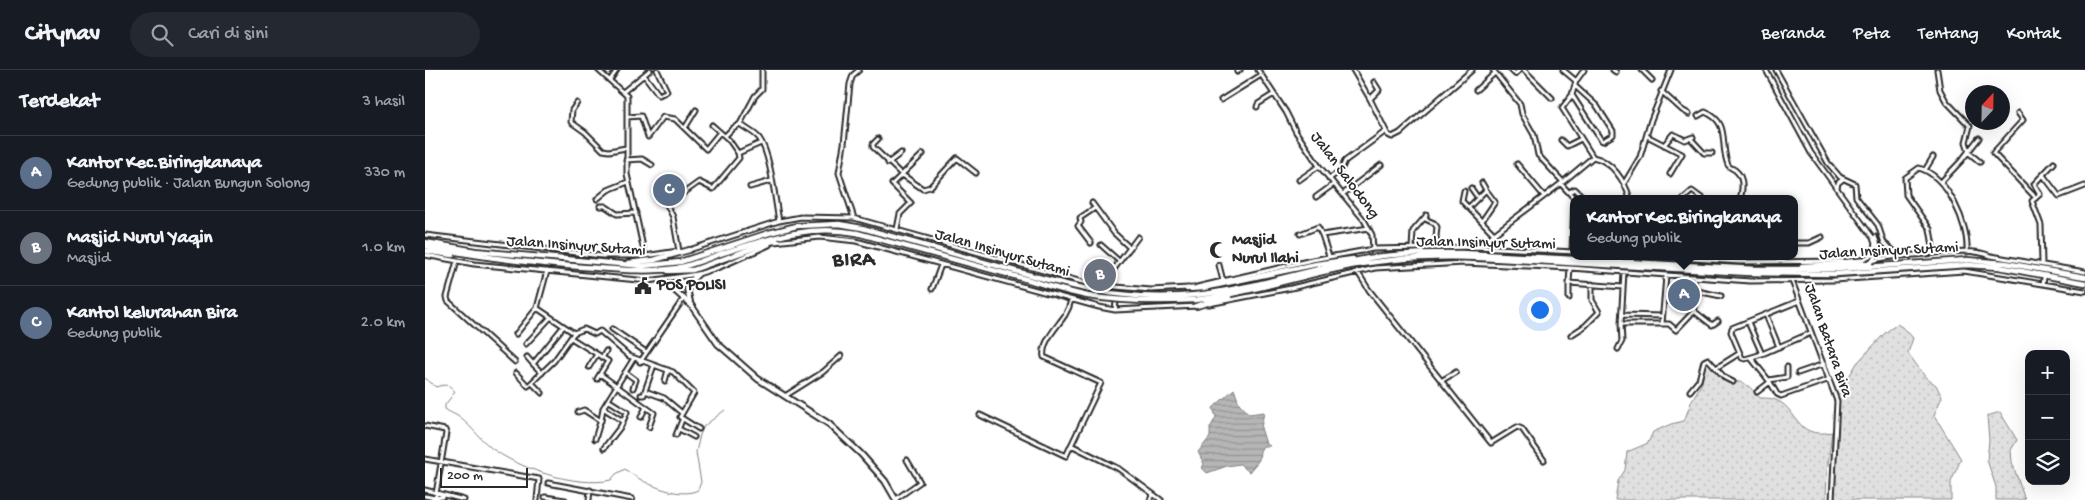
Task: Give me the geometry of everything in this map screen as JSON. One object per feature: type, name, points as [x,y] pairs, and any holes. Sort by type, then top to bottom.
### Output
[{"type":"highway","name":"Jalan Insinyur Sutami","points":[[425,242],[475,251],[599,264],[643,266],[680,262],[769,232],[797,226],[819,224],[862,228],[1029,278]]},
{"type":"highway","name":"Jalan Insinyur Sutami","points":[[425,246],[467,255],[545,264],[654,270],[691,264],[798,231],[838,230],[1087,291],[1113,295],[1195,298],[1267,286],[1340,268],[1377,262],[1453,257],[1790,274],[1835,274],[1967,265],[1999,267],[2085,283]]},
{"type":"highway","points":[[654,270],[693,270],[776,240]]},
{"type":"highway","points":[[599,264],[644,262],[689,250]]},
{"type":"highway","points":[[425,251],[467,255]]},
{"type":"highway","name":"Jalan Insinyur Sutami","points":[[1195,298],[1370,258],[1461,253],[1570,259]]},
{"type":"highway","points":[[1187,289],[1203,288],[1340,260],[1370,258]]},
{"type":"highway","name":"Jalan Insinyur Sutami","points":[[1590,260],[1756,269],[1845,269],[1967,260],[2005,263],[2085,277]]},
{"type":"highway","points":[[1756,269],[1871,262]]},
{"type":"highway","points":[[1196,306],[1267,286]]},
{"type":"main road","points":[[691,305],[687,289],[691,281],[698,274]]},
{"type":"main road","points":[[663,280],[691,305],[714,339],[728,353],[758,379],[819,416],[841,435],[874,468],[896,500]]},
{"type":"street","points":[[598,70],[623,92],[627,101],[626,160],[628,182],[645,256]]},
{"type":"street","points":[[610,80],[617,70]]},
{"type":"street","points":[[623,92],[650,70]]},
{"type":"street","points":[[644,75],[659,95],[667,91],[657,70]]},
{"type":"street","points":[[725,136],[740,124],[755,96],[762,89],[762,70]]},
{"type":"street","points":[[854,218],[839,173],[851,79],[859,70]]},
{"type":"street","name":"Jalan Salodong","points":[[1258,70],[1319,166],[1369,228],[1372,235],[1373,249]]},
{"type":"street","points":[[1353,70],[1390,136],[1397,136],[1472,70]]},
{"type":"street","points":[[1511,70],[1515,74],[1520,70]]},
{"type":"street","points":[[1524,70],[1552,98]]},
{"type":"street","points":[[1563,70],[1576,81]]},
{"type":"street","points":[[1584,70],[1576,81],[1572,95],[1562,108],[1593,157],[1602,159],[1625,182],[1629,195]]},
{"type":"street","points":[[1642,70],[1652,80]]},
{"type":"street","points":[[1625,182],[1640,157],[1661,91],[1671,70]]},
{"type":"street","points":[[1767,70],[1811,153],[1872,233],[1878,246],[1883,249],[1885,246],[1878,225],[1856,197],[1855,184],[1843,179],[1828,163],[1776,70]]},
{"type":"street","points":[[1937,70],[1940,90],[1945,101],[1957,115],[1970,125],[1965,142],[1969,152],[1980,162]]},
{"type":"street","points":[[1476,90],[1494,71],[1520,104],[1522,114],[1534,136],[1538,155],[1572,195]]},
{"type":"street","points":[[1221,100],[1261,75]]},
{"type":"street","points":[[1370,99],[1379,89],[1375,82]]},
{"type":"street","points":[[1572,95],[1601,140],[1603,141],[1613,135],[1612,130],[1597,106],[1575,86]]},
{"type":"street","points":[[1661,91],[1689,114]]},
{"type":"street","points":[[1257,107],[1258,104],[1274,94]]},
{"type":"street","points":[[577,103],[572,110],[571,123],[585,132],[603,150],[609,151],[626,148]]},
{"type":"street","points":[[685,128],[696,110]]},
{"type":"street","points":[[1698,116],[1705,112],[1719,121],[1725,141],[1728,165],[1736,170],[1743,186],[1741,195]]},
{"type":"street","points":[[2018,112],[2023,120],[1993,152],[2035,198]]},
{"type":"street","points":[[627,117],[641,116],[648,137],[663,117],[675,119],[706,149],[720,132]]},
{"type":"street","points":[[740,124],[755,135],[766,154],[779,221]]},
{"type":"street","points":[[667,206],[699,182],[713,189],[739,158],[738,153],[725,136],[712,125]]},
{"type":"street","points":[[1329,179],[1341,170],[1345,161],[1386,131]]},
{"type":"street","points":[[1664,145],[1673,134],[1685,140],[1692,138],[1704,153],[1712,152]]},
{"type":"street","points":[[1647,136],[1682,155],[1669,174]]},
{"type":"street","points":[[1941,182],[1969,152],[1979,138]]},
{"type":"street","points":[[878,139],[872,146],[901,174],[919,187],[925,189],[957,158],[976,173]]},
{"type":"street","points":[[1561,140],[1567,146],[1581,139]]},
{"type":"street","points":[[738,153],[761,143]]},
{"type":"street","points":[[889,162],[901,153]]},
{"type":"street","points":[[897,229],[900,214],[911,203],[892,185],[923,154]]},
{"type":"street","points":[[1477,247],[1562,183],[1593,157]]},
{"type":"street","points":[[1925,170],[1933,157]]},
{"type":"street","points":[[626,160],[641,159],[653,165]]},
{"type":"street","points":[[2042,264],[2041,224],[2032,201],[2040,194],[2034,184],[2055,162]]},
{"type":"street","points":[[1517,164],[1544,196]]},
{"type":"street","points":[[1343,194],[1381,165]]},
{"type":"street","points":[[1299,180],[1319,166]]},
{"type":"street","points":[[1935,252],[1930,228],[1906,194],[1905,178],[1918,168],[1933,174],[1941,182],[1965,226],[1967,252]]},
{"type":"street","points":[[2043,174],[2059,196],[2085,186]]},
{"type":"street","points":[[1837,188],[1843,179]]},
{"type":"street","points":[[749,187],[771,181]]},
{"type":"street","points":[[597,199],[608,190],[628,182]]},
{"type":"street","points":[[1482,183],[1495,202],[1482,221]]},
{"type":"street","points":[[1316,197],[1334,184]]},
{"type":"street","points":[[1471,188],[1479,198]]},
{"type":"street","points":[[1569,192],[1575,189],[1581,195]]},
{"type":"street","points":[[1469,207],[1486,190]]},
{"type":"street","points":[[1464,191],[1461,200],[1495,234]]},
{"type":"street","points":[[1688,195],[1692,191],[1698,195]]},
{"type":"street","points":[[660,192],[673,217],[679,251]]},
{"type":"street","points":[[1091,203],[1114,233],[1130,248]]},
{"type":"street","points":[[600,206],[605,206],[617,214],[636,213]]},
{"type":"street","points":[[1091,243],[1078,226],[1081,222],[1080,218],[1095,208]]},
{"type":"street","points":[[1412,248],[1413,231],[1426,215],[1425,219],[1437,227],[1438,248]]},
{"type":"street","points":[[425,235],[602,256],[645,256],[689,250],[779,221],[801,217],[854,218],[1101,286],[1151,290],[1187,289],[1329,256],[1373,249],[1477,247],[1570,252]]},
{"type":"street","points":[[1300,234],[1318,227],[1329,256]]},
{"type":"street","points":[[1322,235],[1369,228]]},
{"type":"street","points":[[1728,260],[1787,262],[1848,261],[1868,258],[1875,250],[1875,244],[1868,229]]},
{"type":"street","points":[[425,255],[457,262],[630,280],[663,280],[698,274],[776,240],[820,237],[837,238],[1115,310],[1196,306],[1291,288],[1357,271],[1403,265],[1464,263],[1569,268],[1693,278],[1792,281],[1880,278],[1955,270],[2085,291]]},
{"type":"street","points":[[1101,286],[1138,237]]},
{"type":"street","points":[[1798,243],[1809,243],[1822,237]]},
{"type":"street","points":[[1884,243],[1899,255]]},
{"type":"street","points":[[1101,245],[1119,262]]},
{"type":"street","points":[[1871,262],[1878,246]]},
{"type":"street","points":[[1871,262],[1899,255],[1935,252],[1982,252],[1991,256],[2042,264],[2046,267],[2085,272]]},
{"type":"street","points":[[457,262],[447,297],[449,301],[515,362]]},
{"type":"street","points":[[932,289],[941,265]]},
{"type":"street","points":[[1219,265],[1223,281]]},
{"type":"street","points":[[1569,268],[1569,298]]},
{"type":"street","points":[[516,334],[537,308],[547,271]]},
{"type":"street","points":[[1357,271],[1491,443],[1517,427],[1522,429],[1544,460]]},
{"type":"street","points":[[1618,349],[1622,341],[1624,272]]},
{"type":"street","points":[[1662,324],[1665,276]]},
{"type":"street","points":[[1621,324],[1662,324],[1670,325],[1674,330],[1677,330],[1693,310],[1693,278]]},
{"type":"street","points":[[2043,284],[2044,278]]},
{"type":"street","name":"Jalan Batara Bira","points":[[1792,281],[1830,379],[1837,404],[1832,500]]},
{"type":"street","points":[[1569,283],[1623,287]]},
{"type":"street","points":[[1571,335],[1585,326],[1599,311],[1593,300],[1592,284]]},
{"type":"street","points":[[1115,310],[1118,288]]},
{"type":"street","points":[[1693,290],[1721,296]]},
{"type":"street","points":[[641,362],[684,298]]},
{"type":"street","points":[[1664,298],[1692,300]]},
{"type":"street","points":[[980,415],[1066,456],[1101,383],[1044,357],[1044,350],[1054,328],[1066,313],[1071,300]]},
{"type":"street","points":[[1799,301],[1732,328],[1731,331],[1744,359],[1762,354],[1811,333]]},
{"type":"street","points":[[1678,307],[1693,310],[1713,325],[1718,321]]},
{"type":"street","points":[[537,308],[574,333]]},
{"type":"street","points":[[1622,315],[1662,316]]},
{"type":"street","points":[[1766,315],[1779,347]]},
{"type":"street","points":[[526,344],[550,318]]},
{"type":"street","points":[[1748,322],[1762,354]]},
{"type":"street","points":[[533,364],[563,327]]},
{"type":"street","points":[[516,373],[529,387],[564,350],[574,333],[583,329],[595,334],[600,331],[641,362],[669,370],[693,392],[691,399],[679,416],[682,420],[699,429]]},
{"type":"street","points":[[612,329],[646,352]]},
{"type":"street","points":[[571,338],[608,362],[597,378]]},
{"type":"street","points":[[602,358],[606,351]]},
{"type":"street","points":[[1716,368],[1740,353]]},
{"type":"street","points":[[589,367],[597,354]]},
{"type":"street","points":[[785,396],[823,372],[841,356]]},
{"type":"street","points":[[527,357],[542,373]]},
{"type":"street","points":[[595,439],[603,408],[634,358]]},
{"type":"street","points":[[1751,358],[1777,394],[1781,396],[1830,379]]},
{"type":"street","points":[[1690,391],[1699,380],[1705,360],[1711,360],[1725,378],[1733,382]]},
{"type":"street","points":[[1799,373],[1824,364]]},
{"type":"street","points":[[641,395],[644,395],[654,365]]},
{"type":"street","points":[[1757,392],[1769,381],[1787,376],[1787,367]]},
{"type":"street","points":[[665,381],[669,370]]},
{"type":"street","points":[[625,372],[636,380],[633,388]]},
{"type":"street","points":[[1441,381],[1456,372]]},
{"type":"street","points":[[600,374],[655,414],[649,427]]},
{"type":"street","points":[[532,383],[542,393]]},
{"type":"street","points":[[645,391],[663,398],[682,413]]},
{"type":"street","points":[[604,448],[627,412],[608,400]]},
{"type":"street","points":[[641,417],[646,407]]},
{"type":"street","points":[[603,408],[623,421]]},
{"type":"street","points":[[578,412],[585,410],[600,422]]},
{"type":"street","points":[[676,435],[682,420]]},
{"type":"street","points":[[425,426],[446,431],[435,499]]},
{"type":"street","points":[[679,429],[694,437]]},
{"type":"street","points":[[1071,446],[1119,470],[1161,500]]},
{"type":"street","points":[[425,459],[539,480],[537,500]]},
{"type":"street","points":[[896,500],[920,482],[907,460]]},
{"type":"street","points":[[548,483],[631,499]]},
{"type":"street","points":[[425,490],[464,500]]},
{"type":"street","points":[[589,500],[590,490]]},
{"type":"street","points":[[1150,500],[1153,494]]},
{"type":"street","points":[[425,496],[435,499],[443,496]]},
{"type":"street","points":[[545,497],[565,500]]},
{"type":"shaded area","points":[[1897,324],[1905,329],[1913,338],[1908,353],[1926,378],[1936,385],[1942,397],[1934,415],[1961,459],[1951,482],[1951,500],[1832,500],[1835,400],[1857,363],[1885,333]]},
{"type":"shaded area","points":[[1711,361],[1727,381],[1743,383],[1760,398],[1773,399],[1781,403],[1788,408],[1803,427],[1819,433],[1832,432],[1826,500],[1615,500],[1618,481],[1625,470],[1627,452],[1648,443],[1653,432],[1671,424],[1684,421],[1692,400],[1702,383],[1705,363]]},
{"type":"shaded area","points":[[1234,389],[1239,403],[1249,414],[1264,412],[1261,428],[1266,444],[1270,446],[1263,446],[1260,451],[1259,460],[1249,472],[1240,464],[1207,473],[1202,468],[1204,464],[1198,452],[1210,437],[1210,428],[1216,417],[1213,408]]},
{"type":"shaded area","points":[[2000,412],[2017,440],[2011,450],[2012,462],[2025,500],[1996,500],[1996,487],[1987,460],[1989,440],[1987,416]]},
{"type":"waterway","points":[[425,378],[436,387],[445,385],[451,387],[455,392],[445,405],[445,409],[465,422],[490,447],[515,462],[564,479],[581,481],[597,482],[611,480],[616,474],[625,469],[649,484],[680,493],[690,493],[698,490],[701,482],[696,452],[700,435],[704,426],[725,410]]},
{"type":"place","name":"Kantol kelurahan Bira","points":[[669,190]]},
{"type":"place","name":"Masjid Nurul Ilahi","points":[[1218,250]]},
{"type":"place","name":"Masjid Nurul Yaqin","points":[[1100,275]]},
{"type":"place","name":"POS POLISI","points":[[643,286]]},
{"type":"place","name":"Kantor Kec.Biringkanaya","points":[[1684,295]]},
{"type":"district","name":"BIRA","points":[[854,261]]}]
